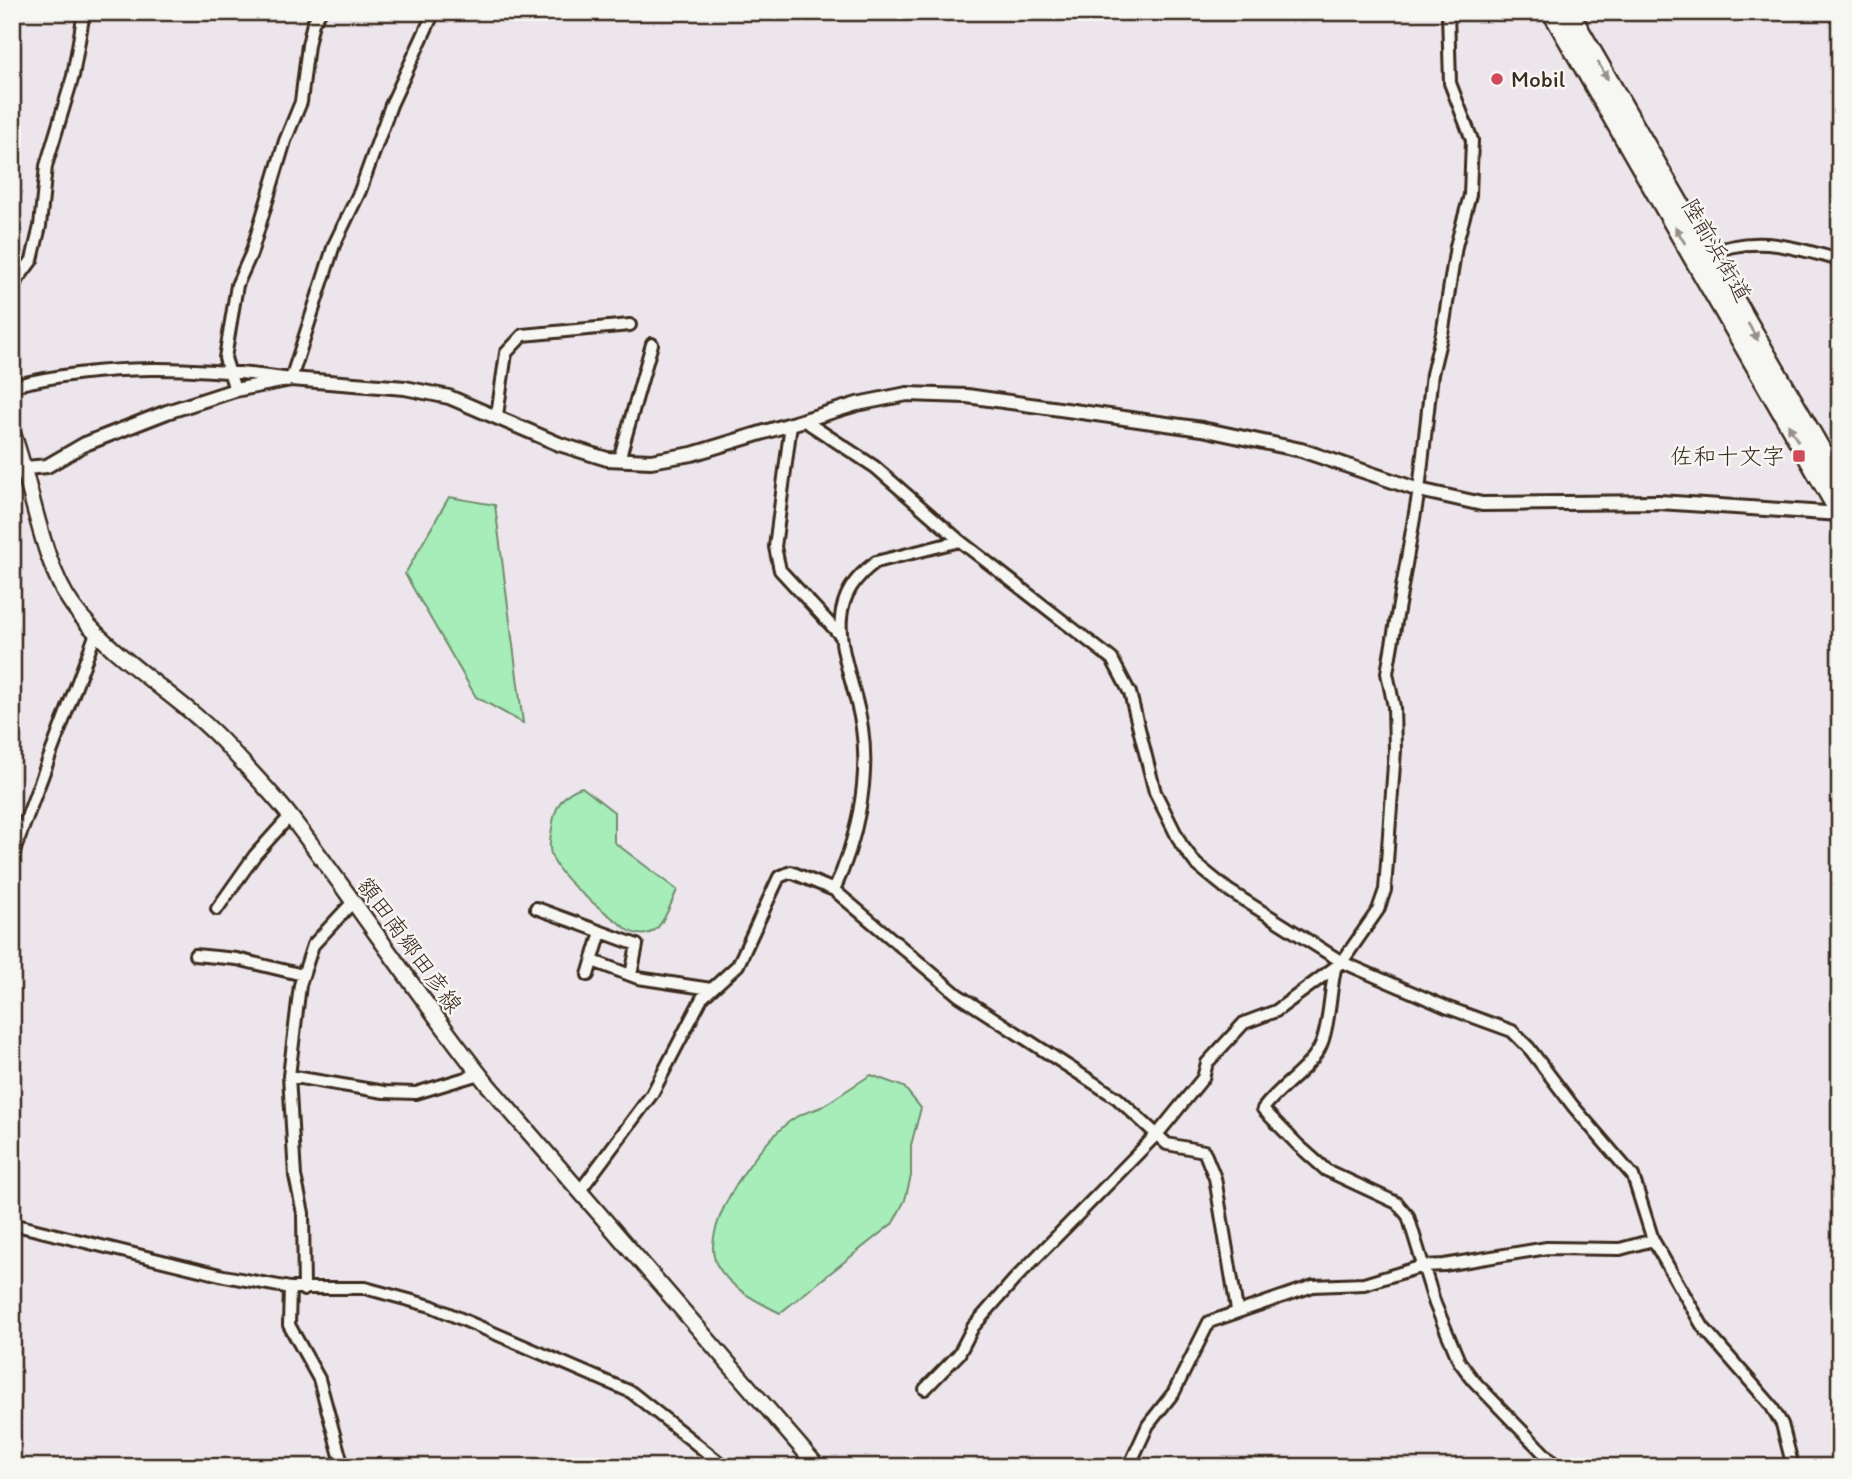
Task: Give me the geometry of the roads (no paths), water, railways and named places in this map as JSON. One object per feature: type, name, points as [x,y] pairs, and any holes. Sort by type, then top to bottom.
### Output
[{"type":"highway","name":"陸前浜街道","points":[[1552,12],[1840,514]]},
{"type":"highway","name":"陸前浜街道","points":[[1569,12],[1840,483]]},
{"type":"main road","name":"額田南郷田彦線","points":[[12,431],[26,468],[54,572],[72,605],[96,633],[215,733],[290,816],[351,904],[479,1074],[818,1467]]},
{"type":"street","points":[[12,287],[32,260],[40,226],[46,166],[74,76],[84,12]]},
{"type":"street","points":[[235,390],[225,358],[237,285],[251,254],[285,141],[301,102],[308,45],[313,23],[320,12]]},
{"type":"street","points":[[291,379],[334,245],[360,191],[391,105],[434,12]]},
{"type":"street","points":[[1448,12],[1450,83],[1472,139],[1470,195],[1456,246],[1443,329],[1432,374],[1419,489],[1387,673],[1394,706],[1395,750],[1385,890],[1378,910],[1339,966],[1327,1004],[1326,1030],[1319,1049],[1263,1109],[1326,1170],[1396,1203],[1408,1216],[1423,1266],[1459,1361],[1473,1380],[1557,1467]]},
{"type":"street","points":[[1707,254],[1730,244],[1760,241],[1840,260]]},
{"type":"street","points":[[497,415],[506,353],[523,335],[630,325]]},
{"type":"street","points":[[619,460],[652,344]]},
{"type":"street","points":[[12,386],[55,375],[167,367],[229,370],[291,379],[405,388],[449,397],[497,415],[559,444],[607,459],[651,461],[692,454],[857,404],[907,394],[967,396],[1202,429],[1301,450],[1419,489],[1482,504],[1659,502],[1840,514]]},
{"type":"street","points":[[26,468],[47,466],[85,444],[235,390],[291,379]]},
{"type":"street","points":[[805,421],[875,467],[960,541],[1112,659],[1130,692],[1156,792],[1181,844],[1196,864],[1228,890],[1339,966],[1512,1031],[1633,1176],[1653,1240],[1703,1327],[1726,1350],[1782,1424],[1793,1467]]},
{"type":"street","points":[[791,424],[775,547],[780,570],[841,636]]},
{"type":"street","points":[[834,890],[849,860],[859,806],[863,763],[862,729],[841,636],[842,604],[867,568],[876,562],[960,541]]},
{"type":"street","points":[[12,857],[96,633]]},
{"type":"street","points":[[217,909],[255,855],[290,816]]},
{"type":"street","points":[[579,1192],[652,1094],[702,998],[727,978],[738,965],[766,902],[784,873],[808,878],[834,890],[958,995],[1117,1098],[1167,1143],[1204,1151],[1210,1160],[1237,1310]]},
{"type":"street","points":[[304,1290],[303,1213],[295,1176],[289,1076],[303,975],[313,945],[351,904]]},
{"type":"street","points":[[536,908],[637,945],[631,975]]},
{"type":"street","points":[[588,975],[601,932]]},
{"type":"street","points":[[195,956],[237,959],[303,975]]},
{"type":"street","points":[[593,961],[631,975],[711,989]]},
{"type":"street","points":[[925,1389],[959,1354],[973,1327],[1014,1280],[1154,1134],[1203,1078],[1207,1063],[1244,1023],[1276,1011],[1339,966]]},
{"type":"street","points":[[289,1076],[384,1092],[416,1093],[479,1074]]},
{"type":"street","points":[[12,1224],[139,1257],[290,1289],[365,1288],[442,1311],[631,1392],[725,1467]]},
{"type":"street","points":[[1125,1467],[1132,1460],[1148,1425],[1174,1392],[1209,1322],[1237,1310],[1249,1311],[1313,1286],[1364,1284],[1423,1266],[1547,1248],[1620,1249],[1653,1240]]},
{"type":"street","points":[[290,1289],[289,1325],[319,1379],[343,1467]]},
{"type":"place","name":"Mobil","points":[[1497,79]]},
{"type":"place","name":"佐和十文字","points":[[1799,456]]}]
